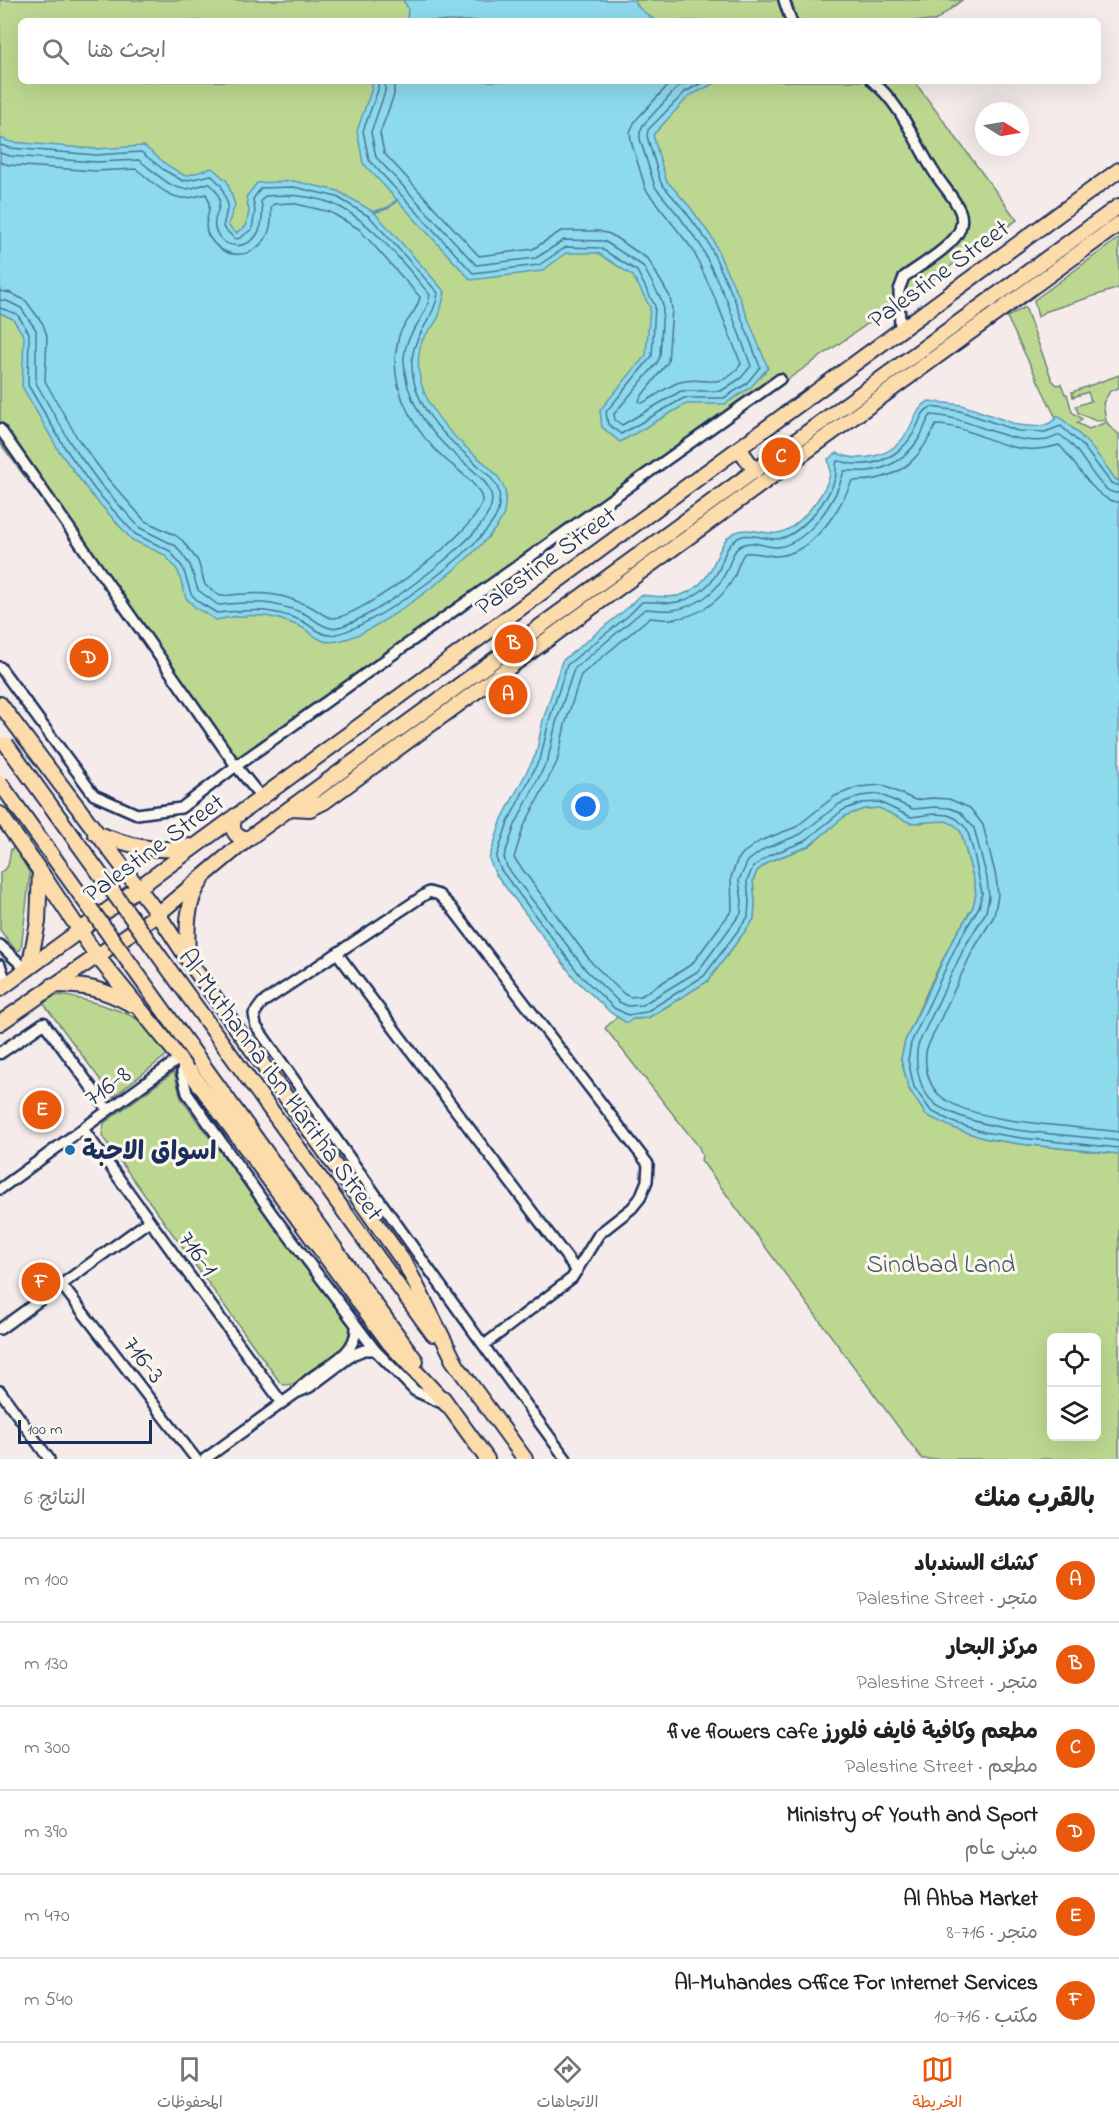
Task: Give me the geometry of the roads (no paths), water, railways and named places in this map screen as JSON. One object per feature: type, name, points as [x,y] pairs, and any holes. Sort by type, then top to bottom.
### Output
[{"type":"main road","name":"Palestine Street","points":[[3,986],[1119,170]]},
{"type":"main road","name":"Palestine Street","points":[[0,1023],[158,914],[249,838],[1119,206]]},
{"type":"main road","points":[[290,808],[310,808],[324,802],[1119,224]]},
{"type":"main road","points":[[739,448],[755,471]]},
{"type":"main road","points":[[495,678],[508,650]]},
{"type":"main road","points":[[0,704],[158,914],[406,1265],[457,1366]]},
{"type":"main road","name":"Al-Muthanna ibn Haritha Street","points":[[3,740],[525,1459]]},
{"type":"main road","name":"Al-Muthanna ibn Haritha Street","points":[[0,783],[487,1459]]},
{"type":"main road","points":[[0,814],[96,955],[181,1060],[390,1344],[447,1405]]},
{"type":"main road","points":[[235,816],[232,827],[234,832],[241,838],[249,838]]},
{"type":"main road","points":[[95,833],[143,849],[170,850],[195,845]]},
{"type":"main road","points":[[188,959],[188,929],[193,897],[199,884],[210,870]]},
{"type":"main road","points":[[28,969],[38,922],[40,871]]},
{"type":"main road","points":[[53,985],[93,988],[113,994],[137,1008]]},
{"type":"street","points":[[784,0],[790,18]]},
{"type":"street","points":[[875,84],[904,118],[924,156],[961,213],[961,228],[950,243],[904,277],[899,290],[900,331]]},
{"type":"street","points":[[0,667],[94,795],[137,814],[180,808],[780,379]]},
{"type":"street","points":[[0,429],[236,766],[261,797]]},
{"type":"street","points":[[484,1345],[572,1278],[599,1234],[632,1208],[640,1198],[647,1181],[648,1164],[451,907],[439,895],[429,892],[262,1003],[254,1014],[256,1026],[484,1345],[566,1459]]},
{"type":"street","points":[[0,945],[28,969]]},
{"type":"street","points":[[337,953],[577,1271]]},
{"type":"street","points":[[0,965],[3,986]]},
{"type":"street","points":[[0,1053],[44,1023],[108,1110]]},
{"type":"street","points":[[181,1060],[187,1093],[356,1326],[375,1350],[415,1391],[447,1405]]},
{"type":"street","name":"716-8","points":[[0,1189],[181,1060]]},
{"type":"street","name":"716-1","points":[[82,1129],[282,1403]]},
{"type":"street","points":[[0,1329],[149,1221]]},
{"type":"street","name":"716-3","points":[[61,1284],[196,1459]]},
{"type":"street","points":[[296,1393],[305,1382],[346,1352],[353,1343],[356,1326]]},
{"type":"street","points":[[204,1459],[296,1393],[310,1387],[354,1354],[364,1350],[375,1350]]},
{"type":"street","points":[[0,1391],[49,1459]]},
{"type":"water","points":[[403,0],[634,0],[639,8],[652,18],[407,18],[408,8]]},
{"type":"water","points":[[372,84],[713,84],[689,96],[653,135],[666,180],[690,207],[713,239],[768,368],[750,388],[725,404],[686,404],[620,442],[602,427],[600,410],[646,355],[650,307],[633,276],[598,253],[566,253],[542,271],[471,280],[363,163],[357,131]]},
{"type":"water","points":[[0,138],[11,142],[96,149],[144,146],[185,176],[212,168],[227,181],[235,205],[228,225],[236,233],[246,226],[249,211],[246,197],[257,183],[294,181],[338,191],[374,212],[445,292],[438,318],[421,344],[418,360],[419,375],[429,403],[437,416],[458,440],[490,468],[503,484],[504,513],[496,528],[459,566],[434,586],[384,621],[344,640],[324,641],[301,627],[271,617],[248,616],[216,620],[196,608],[186,598],[178,571],[165,555],[132,540],[90,493],[59,451],[22,386],[24,336],[13,319],[0,313]]},
{"type":"water","points":[[929,401],[962,405],[1024,426],[1045,425],[1058,416],[1082,437],[1119,481],[1119,1154],[983,1138],[953,1128],[926,1115],[909,1089],[901,1059],[905,1041],[952,941],[973,907],[976,894],[961,832],[955,825],[946,821],[910,823],[879,808],[864,809],[845,816],[809,846],[770,861],[757,871],[753,881],[754,919],[708,981],[648,1018],[633,1019],[627,1023],[611,1013],[575,979],[495,873],[489,859],[502,819],[536,754],[543,720],[562,661],[640,595],[671,597],[694,589],[710,572],[728,537],[736,532],[746,530],[777,533],[793,526],[815,503],[826,485],[830,473],[828,459],[837,453],[857,458],[877,456],[895,447],[908,431],[918,410]]},
{"type":"waterway","points":[[374,212],[388,208],[397,200]]},
{"type":"place","name":"مطعم وكافية فايف فلورز five flowers cafe","points":[[781,457]]},
{"type":"place","name":"مركز البحار","points":[[514,644]]},
{"type":"place","name":"Ministry of Youth and Sport","points":[[89,658]]},
{"type":"place","name":"كشك السندباد","points":[[508,695]]},
{"type":"place","name":"Al Ahba Market","points":[[42,1110]]},
{"type":"place","name":"اسواق الاحبة","points":[[70,1150]]},
{"type":"place","name":"Al-Muhandes Office For Internet Services","points":[[41,1282]]},
{"type":"park label","name":"Sindbad Land","points":[[941,1263]]}]
